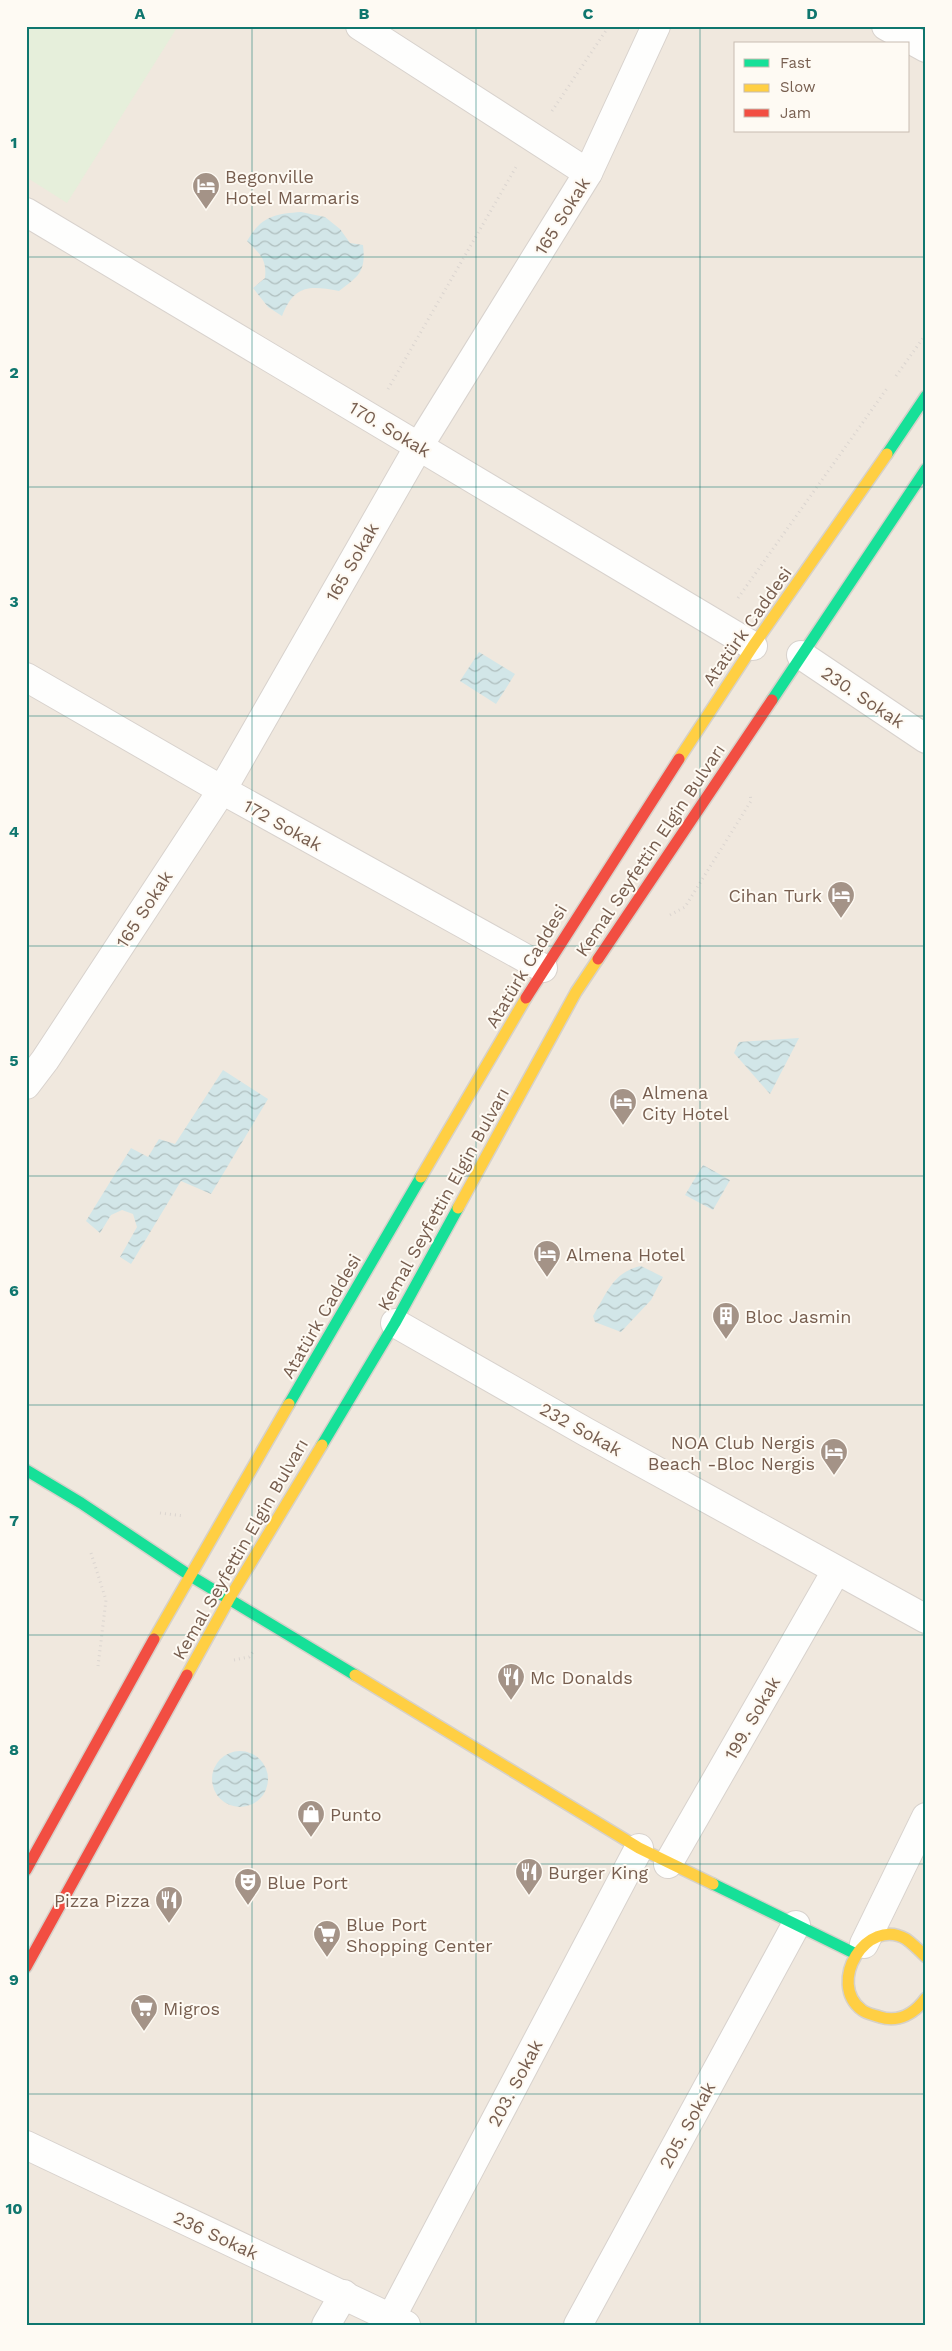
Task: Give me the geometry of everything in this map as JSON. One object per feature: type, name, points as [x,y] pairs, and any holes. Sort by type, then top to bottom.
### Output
[{"type":"main road","name":"Atatürk Caddesi","points":[[189,1575],[542,968],[753,646],[824,547],[926,396]]},
{"type":"main road","name":"Kemal Seyfettin Elgin Bulvarı","points":[[26,1967],[229,1599],[395,1323],[576,992],[926,469]]},
{"type":"main road","points":[[26,1470],[111,1522],[189,1575],[639,1848],[668,1864],[796,1925],[859,1949]]},
{"type":"main road","name":"Kemal Seyfettin Elgin Bulvarı","points":[[26,1870],[189,1575]]},
{"type":"main road","points":[[926,1956],[911,1942],[891,1935],[876,1937],[859,1949],[849,1966],[847,1979],[856,2003],[866,2012],[878,2018],[898,2018],[916,2010],[926,1999]]},
{"type":"street","points":[[360,26],[588,173]]},
{"type":"street","name":"165 Sokak","points":[[26,1085],[36,1056],[222,790],[419,446],[588,173],[656,26]]},
{"type":"street","points":[[886,26],[926,48]]},
{"type":"street","name":"170. Sokak","points":[[26,212],[753,646]]},
{"type":"street","name":"230. Sokak","points":[[801,655],[926,738]]},
{"type":"street","name":"172 Sokak","points":[[26,677],[222,790],[542,968]]},
{"type":"street","name":"232 Sokak","points":[[395,1323],[836,1571],[926,1619]]},
{"type":"street","name":"199. Sokak","points":[[668,1864],[836,1571]]},
{"type":"street","points":[[859,1949],[926,1817]]},
{"type":"street","name":"203. Sokak","points":[[398,2321],[639,1848]]},
{"type":"street","name":"205. Sokak","points":[[578,2325],[796,1925]]},
{"type":"street","name":"236 Sokak","points":[[26,2145],[398,2321]]},
{"type":"street","points":[[326,2325],[344,2294]]},
{"type":"path","points":[[372,418],[533,138],[609,26]]},
{"type":"path","points":[[98,1670],[106,1600],[90,1547],[111,1522]]},
{"type":"shaded area","points":[[26,26],[926,26],[926,2325],[26,2325]]},
{"type":"green space","points":[[26,26],[178,26],[67,203],[26,177]]},
{"type":"water","points":[[301,212],[325,217],[340,229],[350,243],[363,245],[362,267],[356,277],[339,291],[311,288],[297,293],[282,316],[268,307],[253,288],[265,278],[265,266],[259,253],[247,241],[257,227],[269,218]]},
{"type":"water","points":[[479,652],[515,674],[496,704],[460,681]]},
{"type":"water","points":[[799,1038],[770,1094],[734,1053],[739,1042]]},
{"type":"water","points":[[223,1070],[268,1099],[211,1194],[181,1181],[131,1264],[120,1257],[137,1227],[133,1214],[122,1210],[111,1215],[100,1233],[86,1221],[131,1148],[148,1157],[159,1139],[175,1144]]},
{"type":"water","points":[[703,1165],[730,1180],[713,1210],[685,1195]]},
{"type":"water","points":[[641,1266],[663,1277],[651,1300],[621,1332],[595,1322],[593,1316],[617,1278],[631,1269]]},
{"type":"water","points":[[234,1751],[246,1751],[256,1755],[264,1763],[268,1779],[264,1795],[256,1803],[246,1807],[234,1807],[224,1803],[216,1795],[212,1785],[212,1773],[216,1763],[224,1755]]},
{"type":"traffic: fast","points":[[887,454],[926,396]]},
{"type":"traffic: fast","points":[[772,700],[926,469]]},
{"type":"traffic: fast","points":[[289,1404],[421,1177]]},
{"type":"traffic: fast","points":[[322,1445],[395,1323],[458,1208]]},
{"type":"traffic: fast","points":[[26,1470],[81,1503],[189,1575],[355,1675]]},
{"type":"traffic: fast","points":[[713,1884],[854,1953]]},
{"type":"traffic: slow","points":[[679,759],[753,646],[887,454]]},
{"type":"traffic: slow","points":[[458,1208],[576,992],[598,959]]},
{"type":"traffic: slow","points":[[421,1177],[526,998]]},
{"type":"traffic: slow","points":[[154,1639],[289,1404]]},
{"type":"traffic: slow","points":[[187,1675],[229,1599],[322,1445]]},
{"type":"traffic: slow","points":[[355,1675],[639,1848],[713,1884]]},
{"type":"traffic: slow","points":[[926,1957],[906,1939],[891,1934],[878,1937],[865,1944],[856,1956],[850,1970],[848,1984],[852,1998],[862,2010],[887,2019],[900,2018],[912,2012],[926,1998]]},
{"type":"traffic: jam","points":[[598,959],[772,700]]},
{"type":"traffic: jam","points":[[526,998],[679,759]]},
{"type":"traffic: jam","points":[[26,1870],[154,1639]]},
{"type":"traffic: jam","points":[[26,1967],[187,1675]]},
{"type":"place","name":"Begonville Hotel Marmaris","points":[[206,210]]},
{"type":"place","name":"Cihan Turk","points":[[841,919]]},
{"type":"place","name":"Almena City Hotel","points":[[623,1126]]},
{"type":"place","name":"Almena Hotel","points":[[547,1278]]},
{"type":"place","name":"Bloc Jasmin","points":[[726,1340]]},
{"type":"place","name":"NOA Club Nergis Beach -Bloc Nergis","points":[[834,1476]]},
{"type":"place","name":"Mc Donalds","points":[[511,1701]]},
{"type":"place","name":"Punto","points":[[311,1838]]},
{"type":"place","name":"Burger King","points":[[529,1896]]},
{"type":"place","name":"Blue Port","points":[[248,1906]]},
{"type":"place","name":"Pizza Pizza","points":[[169,1924]]},
{"type":"place","name":"Blue Port Shopping Center","points":[[327,1958]]},
{"type":"place","name":"Migros","points":[[144,2032]]}]
